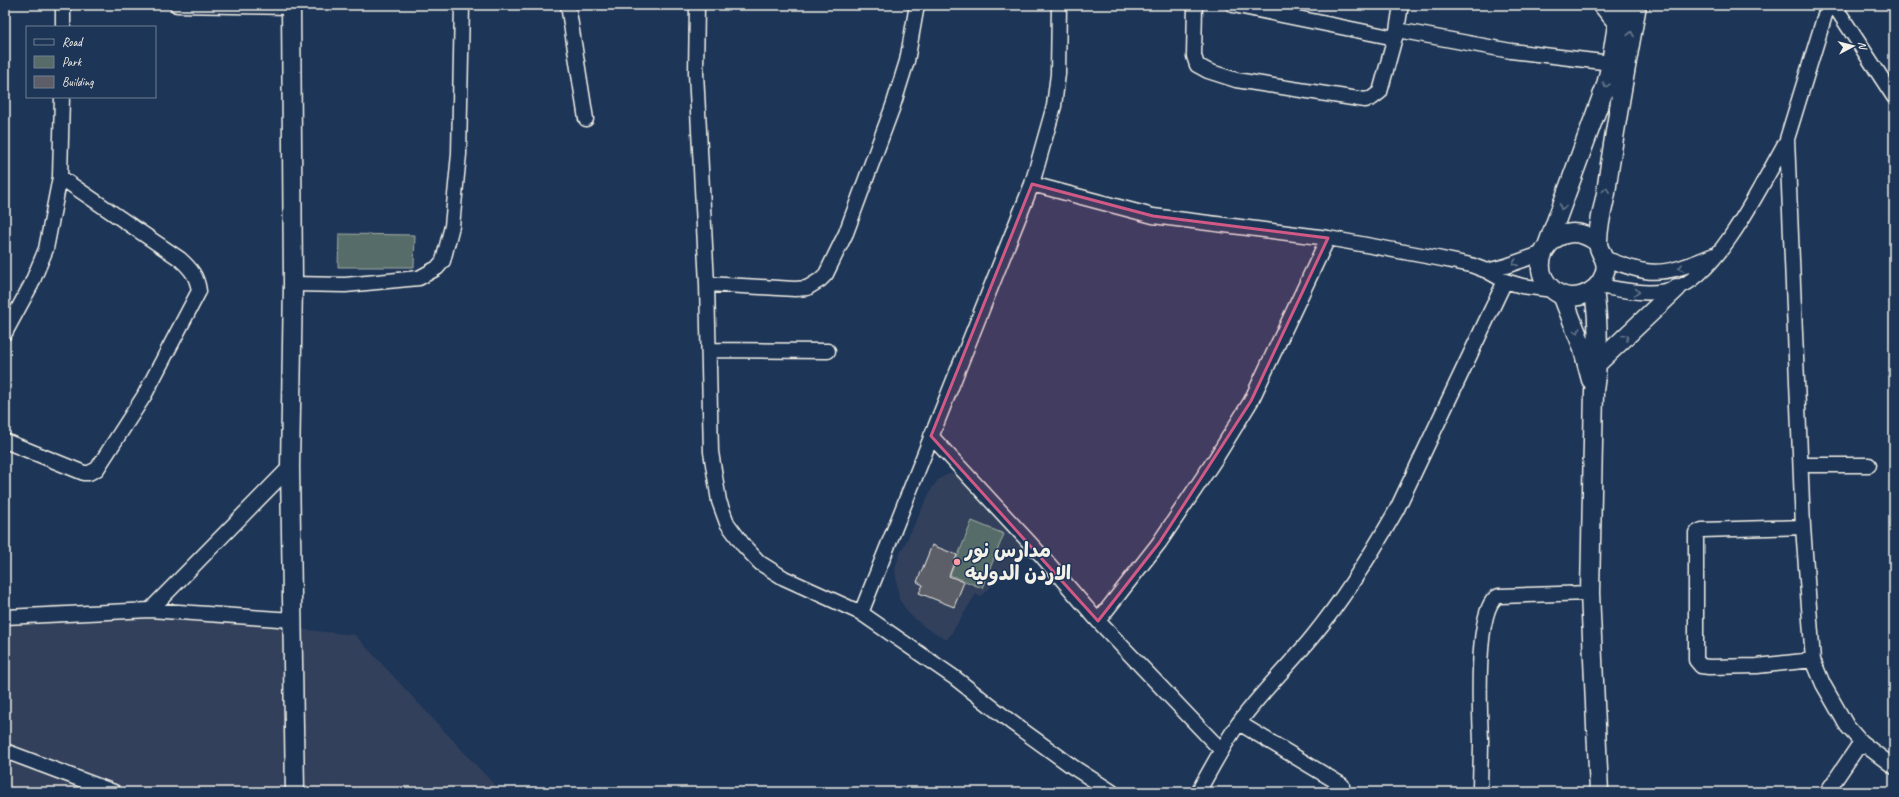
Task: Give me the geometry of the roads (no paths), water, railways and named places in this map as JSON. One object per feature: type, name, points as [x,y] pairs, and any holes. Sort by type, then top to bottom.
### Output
[{"type":"street","points":[[63,5],[63,26]]},
{"type":"street","points":[[177,5],[291,6],[293,284],[290,468],[295,792]]},
{"type":"street","points":[[293,284],[345,285],[412,279],[430,273],[443,261],[452,226],[458,154],[462,5]]},
{"type":"street","points":[[568,5],[586,119]]},
{"type":"street","points":[[697,5],[696,73],[707,284],[711,452],[718,494],[727,523],[744,546],[760,563],[784,578],[861,614],[955,678],[1011,722],[1073,767],[1112,792]]},
{"type":"street","points":[[707,284],[796,289],[807,288],[820,280],[826,274],[846,233],[893,106],[907,61],[917,5]]},
{"type":"street","points":[[861,614],[1032,184],[1054,106],[1058,74],[1059,5]]},
{"type":"street","points":[[1195,5],[1194,56],[1197,65],[1208,71],[1236,80],[1365,100],[1372,98],[1380,92],[1396,34],[1401,5]]},
{"type":"street","points":[[1233,5],[1396,34],[1511,51],[1611,63]]},
{"type":"street","points":[[1600,5],[1618,27]]},
{"type":"street","points":[[1594,391],[1582,346],[1558,293],[1546,283],[1542,273],[1541,263],[1581,158],[1606,85],[1618,27],[1620,5]]},
{"type":"street","points":[[1598,243],[1612,145],[1636,5]]},
{"type":"street","points":[[1596,288],[1651,294],[1677,288],[1694,280],[1718,254],[1744,214],[1787,140],[1828,5]]},
{"type":"street","points":[[1834,5],[1894,97]]},
{"type":"street","points":[[5,333],[31,285],[46,249],[60,177],[62,98]]},
{"type":"street","points":[[1787,140],[1803,527],[1813,660],[1835,708],[1847,726],[1861,742],[1894,767]]},
{"type":"street","points":[[5,442],[84,473],[89,473],[97,469],[144,396],[199,291],[194,274],[180,259],[60,177]]},
{"type":"street","points":[[1032,184],[1153,216],[1328,238],[1471,265],[1487,271],[1505,281],[1522,286],[1579,297],[1596,288],[1605,274],[1606,259],[1598,243],[1590,236],[1571,232],[1562,234],[1554,239],[1545,250],[1506,266],[1487,271]]},
{"type":"street","points":[[1098,621],[1159,542],[1216,458],[1251,401],[1328,238]]},
{"type":"street","points":[[1606,259],[1645,271],[1668,271],[1689,266],[1718,254]]},
{"type":"street","points":[[1198,792],[1221,750],[1239,723],[1313,636],[1349,588],[1377,544],[1397,509],[1505,281]]},
{"type":"street","points":[[1596,288],[1598,316],[1598,363],[1594,391],[1590,593],[1599,792]]},
{"type":"street","points":[[1598,363],[1677,288]]},
{"type":"street","points":[[709,350],[828,351]]},
{"type":"street","points":[[931,436],[1041,554],[1098,621],[1221,750]]},
{"type":"street","points":[[1801,465],[1869,465]]},
{"type":"street","points":[[150,610],[290,468]]},
{"type":"street","points":[[1803,527],[1702,530],[1696,533],[1696,660],[1701,666],[1709,667],[1757,666],[1813,660]]},
{"type":"street","points":[[1480,792],[1481,741],[1479,682],[1485,624],[1488,608],[1492,600],[1499,596],[1590,593]]},
{"type":"street","points":[[5,617],[150,610],[293,620]]},
{"type":"street","points":[[1239,723],[1342,785]]},
{"type":"street","points":[[1827,792],[1861,742]]},
{"type":"street","points":[[5,751],[114,792]]},
{"type":"place","name":"مدارس نور الاردن الدوليه","points":[[957,562]]}]
